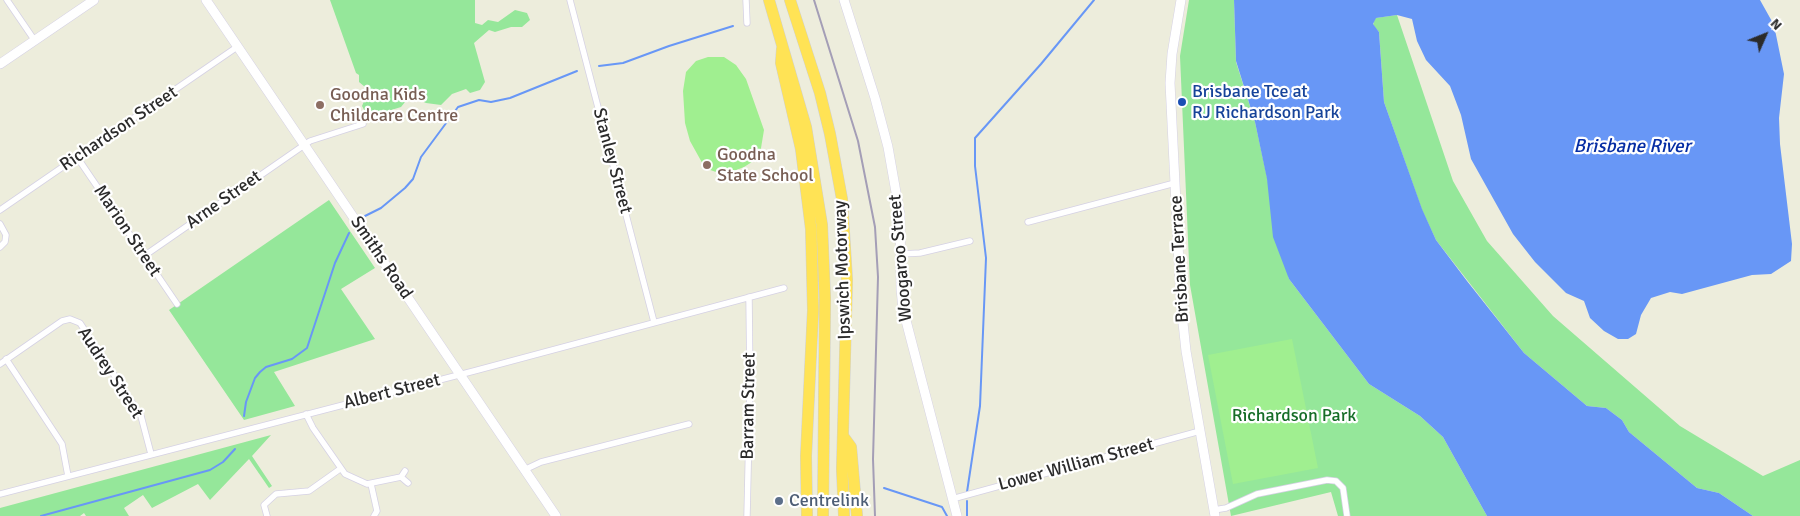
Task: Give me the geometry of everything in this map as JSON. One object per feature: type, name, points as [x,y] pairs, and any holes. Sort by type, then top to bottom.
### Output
[{"type":"highway","name":"Ipswich Motorway","points":[[769,0],[783,42],[806,127],[822,225],[825,298],[823,516]]},
{"type":"highway","name":"Ipswich Motorway","points":[[790,0],[820,93],[834,151],[842,199],[847,280],[843,436],[844,516]]},
{"type":"highway","points":[[783,42],[781,63],[801,148],[811,229],[813,310],[806,456],[807,516]]},
{"type":"highway","points":[[843,436],[851,447],[857,516]]},
{"type":"street","points":[[7,0],[35,41]]},
{"type":"street","points":[[0,64],[94,0]]},
{"type":"street","name":"Smiths Road","points":[[206,0],[556,516]]},
{"type":"street","name":"Stanley Street","points":[[570,0],[654,322]]},
{"type":"street","points":[[746,0],[747,23]]},
{"type":"street","name":"Woogaroo Street","points":[[844,0],[875,98],[888,147],[900,216],[901,289],[908,333],[957,516]]},
{"type":"street","name":"Brisbane Terrace","points":[[1181,0],[1170,76],[1183,326],[1215,513]]},
{"type":"street","name":"Richardson Street","points":[[0,210],[237,47]]},
{"type":"street","name":"Arne Street","points":[[144,256],[304,145],[323,136],[363,124]]},
{"type":"street","name":"Marion Street","points":[[77,157],[176,304]]},
{"type":"street","points":[[1028,222],[1175,183]]},
{"type":"street","points":[[0,224],[6,236],[5,242],[0,246]]},
{"type":"street","points":[[901,254],[920,253],[970,241]]},
{"type":"street","name":"Albert Street","points":[[0,494],[460,375],[784,288]]},
{"type":"street","name":"Barram Street","points":[[746,516],[750,385],[749,297]]},
{"type":"street","name":"Audrey Street","points":[[0,364],[62,321],[70,318],[80,323],[142,416],[151,454]]},
{"type":"street","points":[[6,360],[62,444],[68,476]]},
{"type":"street","points":[[306,414],[312,428],[340,469],[351,478],[371,484],[401,477],[405,471]]},
{"type":"street","points":[[524,470],[541,462],[689,424]]},
{"type":"street","name":"Lower William Street","points":[[952,499],[1200,431]]},
{"type":"street","points":[[267,516],[264,505],[276,494],[308,491],[340,469]]},
{"type":"street","points":[[401,477],[408,483]]},
{"type":"street","points":[[1215,513],[1258,494],[1327,480],[1336,481],[1343,488],[1347,516]]},
{"type":"street","points":[[371,484],[376,514],[384,513]]},
{"type":"green space","points":[[330,0],[475,0],[475,23],[482,25],[488,20],[498,22],[515,10],[527,13],[530,20],[522,27],[511,27],[495,32],[489,30],[474,43],[485,82],[480,90],[470,93],[466,89],[452,94],[441,105],[426,103],[415,98],[405,102],[401,107],[375,115],[367,115],[362,106],[367,94],[365,87],[359,82],[359,75],[356,73]]},
{"type":"green space","name":"Richardson Park","points":[[1189,0],[1234,0],[1236,62],[1255,122],[1289,279],[1369,384],[1420,416],[1443,437],[1487,516],[1338,516],[1331,492],[1231,516],[1190,285],[1180,56]]},
{"type":"green space","points":[[1397,15],[1453,181],[1487,241],[1553,316],[1680,426],[1763,476],[1800,460],[1800,516],[1753,516],[1719,493],[1697,488],[1629,432],[1622,420],[1606,408],[1587,406],[1524,353],[1436,240],[1422,210],[1384,102],[1379,32],[1373,25],[1375,18]]},
{"type":"green space","points":[[708,57],[724,57],[736,65],[746,79],[764,130],[761,148],[755,160],[744,167],[724,175],[705,168],[690,141],[685,123],[683,91],[686,72],[696,61]]},
{"type":"green space","points":[[329,200],[375,268],[341,289],[375,339],[274,372],[295,406],[244,420],[169,310]]},
{"type":"green space","points":[[1292,339],[1318,468],[1233,484],[1208,355]]},
{"type":"green space","points":[[271,435],[252,456],[272,486],[269,488],[249,459],[210,500],[198,484],[152,508],[143,495],[124,508],[129,516],[86,516],[84,513],[80,516],[0,516],[0,508]]},
{"type":"water","name":"Brisbane River","points":[[1234,0],[1760,0],[1774,25],[1784,74],[1779,118],[1780,144],[1792,244],[1791,261],[1771,274],[1752,275],[1682,294],[1670,292],[1651,298],[1641,315],[1636,334],[1628,339],[1618,339],[1604,331],[1590,318],[1584,301],[1566,293],[1535,262],[1513,234],[1471,159],[1461,115],[1450,86],[1426,60],[1417,41],[1412,19],[1397,15],[1376,18],[1373,24],[1379,32],[1384,102],[1422,209],[1436,240],[1467,281],[1524,353],[1587,406],[1606,408],[1622,420],[1629,432],[1697,488],[1719,493],[1753,516],[1487,516],[1443,437],[1420,416],[1369,384],[1289,279],[1273,237],[1267,179],[1255,122],[1236,61]]},
{"type":"waterway","points":[[967,492],[980,406],[986,258],[975,166],[975,138],[1041,64],[1094,0]]},
{"type":"waterway","points":[[599,66],[623,63],[733,26]]},
{"type":"waterway","points":[[365,216],[381,208],[413,179],[421,157],[458,107],[479,100],[491,102],[510,98],[577,71]]},
{"type":"waterway","points":[[244,416],[246,402],[255,378],[260,372],[266,367],[292,359],[307,348],[335,263],[349,233]]},
{"type":"waterway","points":[[41,516],[210,470],[223,462],[235,449]]},
{"type":"waterway","points":[[884,488],[942,507],[947,516]]},
{"type":"waterway","points":[[967,501],[967,516]]},
{"type":"railway","points":[[814,0],[858,141],[875,227],[878,277],[873,459],[875,516]]},
{"type":"place","name":"Brisbane Tce at RJ Richardson Park","points":[[1182,102]]},
{"type":"place","name":"Goodna Kids Childcare Centre","points":[[320,105]]},
{"type":"place","name":"Goodna State School","points":[[707,165]]},
{"type":"place","name":"Centrelink","points":[[779,501]]}]
